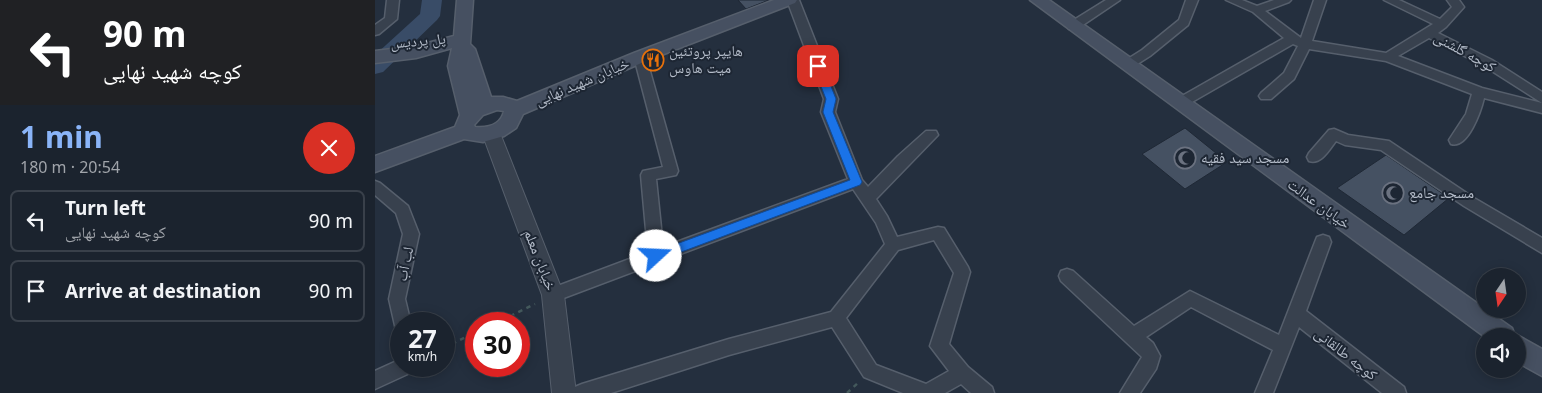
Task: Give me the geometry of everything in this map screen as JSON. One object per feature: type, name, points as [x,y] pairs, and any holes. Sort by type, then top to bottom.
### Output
[{"type":"main road","points":[[375,164],[473,117],[504,103],[511,105],[515,110],[511,122],[491,134],[473,134],[473,117],[457,66],[462,39],[465,0]]},
{"type":"main road","name":"خیابان شهید نهایی","points":[[515,110],[640,57],[791,0]]},
{"type":"main road","name":"خیابان عدالت","points":[[1029,0],[1257,168],[1334,231],[1476,333]]},
{"type":"main road","name":"خیابان عدالت","points":[[1039,0],[1492,328]]},
{"type":"main road","name":"پل پردیس","points":[[375,57],[420,45],[462,39]]},
{"type":"main road","name":"پل پردیس","points":[[375,45],[420,45]]},
{"type":"main road","points":[[1526,353],[1542,364]]},
{"type":"main road","points":[[1526,368],[1542,380]]},
{"type":"street","points":[[375,31],[391,19],[393,0]]},
{"type":"street","points":[[791,0],[831,99],[828,112],[856,182],[882,220],[893,245]]},
{"type":"street","points":[[1073,26],[1114,0]]},
{"type":"street","points":[[1127,65],[1146,53],[1183,22],[1192,0]]},
{"type":"street","points":[[1232,0],[1257,10],[1292,39],[1305,44],[1388,57],[1479,92],[1542,108]]},
{"type":"street","points":[[1257,10],[1285,0]]},
{"type":"street","points":[[1266,96],[1289,76],[1305,44],[1320,0]]},
{"type":"street","points":[[1390,0],[1442,24]]},
{"type":"street","name":"کوچه گلشنی","points":[[1453,0],[1458,7],[1442,24],[1429,33],[1488,63],[1542,98]]},
{"type":"street","points":[[1388,57],[1429,33]]},
{"type":"street","points":[[1180,103],[1292,39]]},
{"type":"street","points":[[640,57],[671,171],[649,175],[656,256]]},
{"type":"street","points":[[1456,140],[1473,115],[1479,92]]},
{"type":"street","name":"خیابان معلم","points":[[491,134],[553,295],[564,393]]},
{"type":"street","points":[[1314,157],[1334,134],[1345,140],[1385,145],[1469,202],[1542,246]]},
{"type":"street","points":[[866,199],[903,160],[931,135]]},
{"type":"street","points":[[553,295],[856,182]]},
{"type":"street","name":"لب آب","points":[[375,187],[403,210],[411,234],[397,299],[400,312]]},
{"type":"street","points":[[582,393],[729,347],[836,318],[893,245],[938,233],[962,272],[939,346],[962,372],[985,393]]},
{"type":"street","points":[[1264,393],[1323,242]]},
{"type":"street","points":[[1067,276],[1147,349],[1151,356],[1150,363],[1129,393]]},
{"type":"street","points":[[1133,336],[1190,298],[1283,346]]},
{"type":"street","name":"کوچه طالقانی","points":[[1296,314],[1397,393]]},
{"type":"street","points":[[836,318],[870,371],[926,393],[962,372]]},
{"type":"street","points":[[375,380],[390,373]]},
{"type":"path","points":[[518,312],[553,295]]},
{"type":"building","points":[[738,0],[769,0],[746,9]]},
{"type":"building","name":"مسجد سید فقیه","points":[[1185,128],[1227,162],[1185,189],[1142,154]]},
{"type":"building","name":"مسجد جامع","points":[[1386,155],[1449,198],[1404,235],[1337,188]]},
{"type":"waterway","points":[[375,67],[430,16],[432,0]]},
{"type":"place","name":"هایپر پروتئین میت هاوس","points":[[653,60]]},
{"type":"place","name":"مسجد سید فقیه","points":[[1185,158]]},
{"type":"place","name":"مسجد جامع","points":[[1393,193]]},
{"type":"route","points":[[656,256],[856,182],[828,112],[831,99],[818,66]]}]
